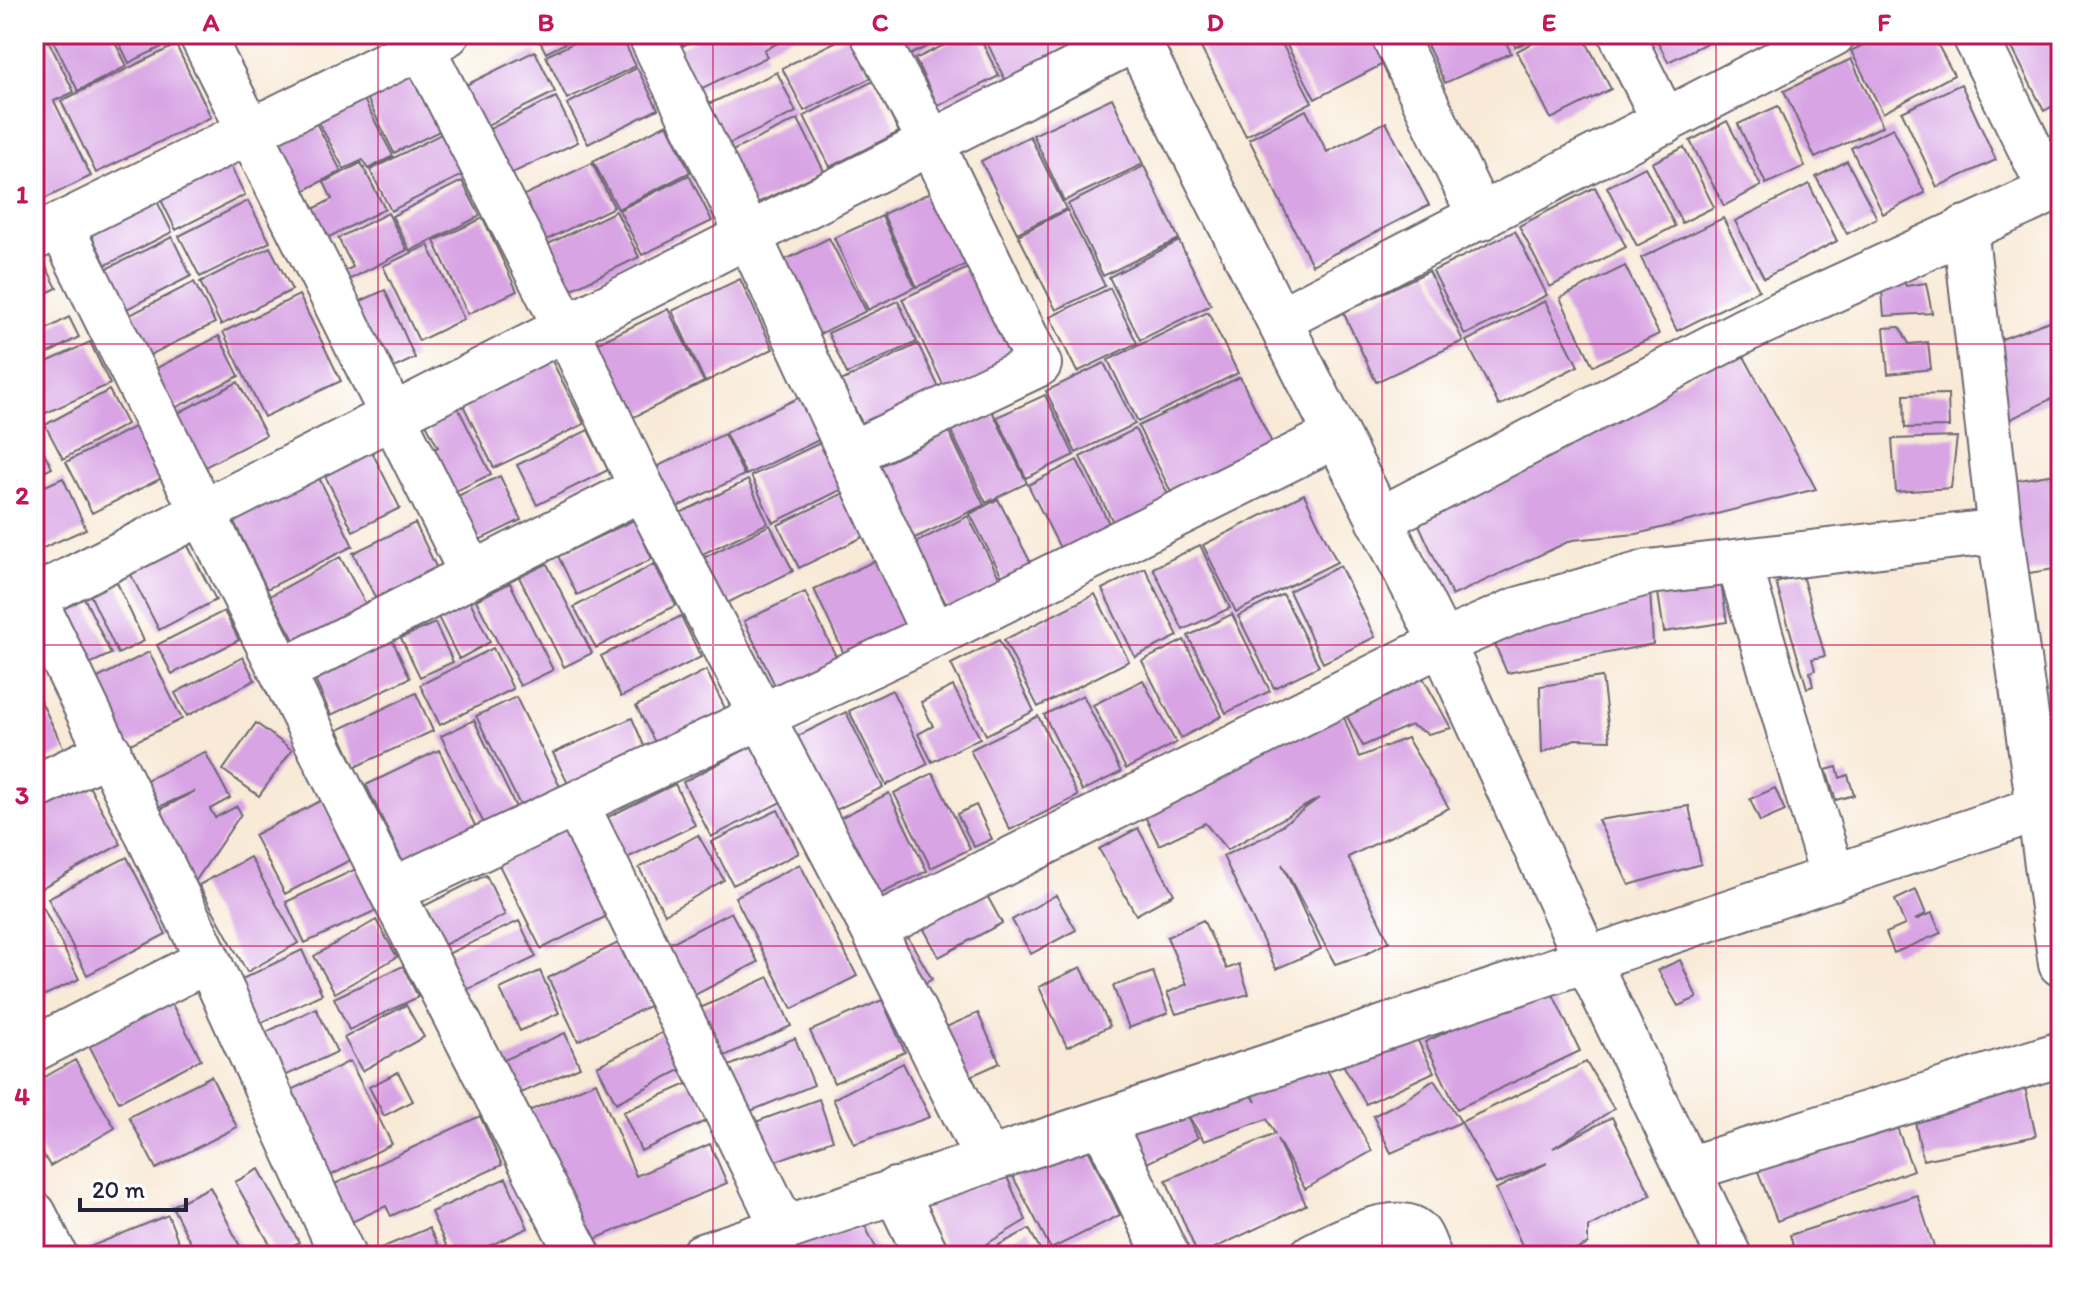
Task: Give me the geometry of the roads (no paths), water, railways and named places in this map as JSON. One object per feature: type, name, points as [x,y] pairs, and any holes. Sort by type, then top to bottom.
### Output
[{"type":"street","points":[[201,34],[472,574]]},
{"type":"street","points":[[650,34],[748,234],[934,635]]},
{"type":"street","points":[[850,454],[1039,364],[931,142],[873,34]]},
{"type":"street","points":[[1393,34],[1481,218]]},
{"type":"street","points":[[1621,34],[1665,122]]},
{"type":"street","points":[[1279,320],[1833,34]]},
{"type":"street","points":[[1379,520],[1745,330],[2056,189],[1974,34]]},
{"type":"street","points":[[343,1256],[208,960],[34,599],[1139,36],[1335,436],[1442,643],[1587,960],[1729,1256]]},
{"type":"street","points":[[579,1256],[391,891],[202,512],[47,232],[428,38],[642,488],[764,715],[988,1161]]},
{"type":"street","points":[[1965,228],[2000,531],[2049,805],[2061,964]]},
{"type":"street","points":[[391,891],[577,806],[934,635],[1335,436]]},
{"type":"street","points":[[283,671],[642,488]]},
{"type":"street","points":[[873,929],[1442,643],[1517,610],[1649,572],[2000,531]]},
{"type":"street","points":[[1739,563],[1833,878]]},
{"type":"street","points":[[34,788],[109,752]]},
{"type":"street","points":[[721,1253],[895,1190],[2049,805]]},
{"type":"street","points":[[577,806],[784,1229]]},
{"type":"street","points":[[34,1049],[208,960]]},
{"type":"street","points":[[1688,1169],[2061,1054]]},
{"type":"street","points":[[1102,1122],[1167,1256]]},
{"type":"street","points":[[895,1190],[927,1256]]},
{"type":"street","points":[[34,1214],[55,1256]]},
{"type":"street","points":[[1312,1256],[1381,1227],[1403,1224],[1417,1232],[1429,1256]]}]
